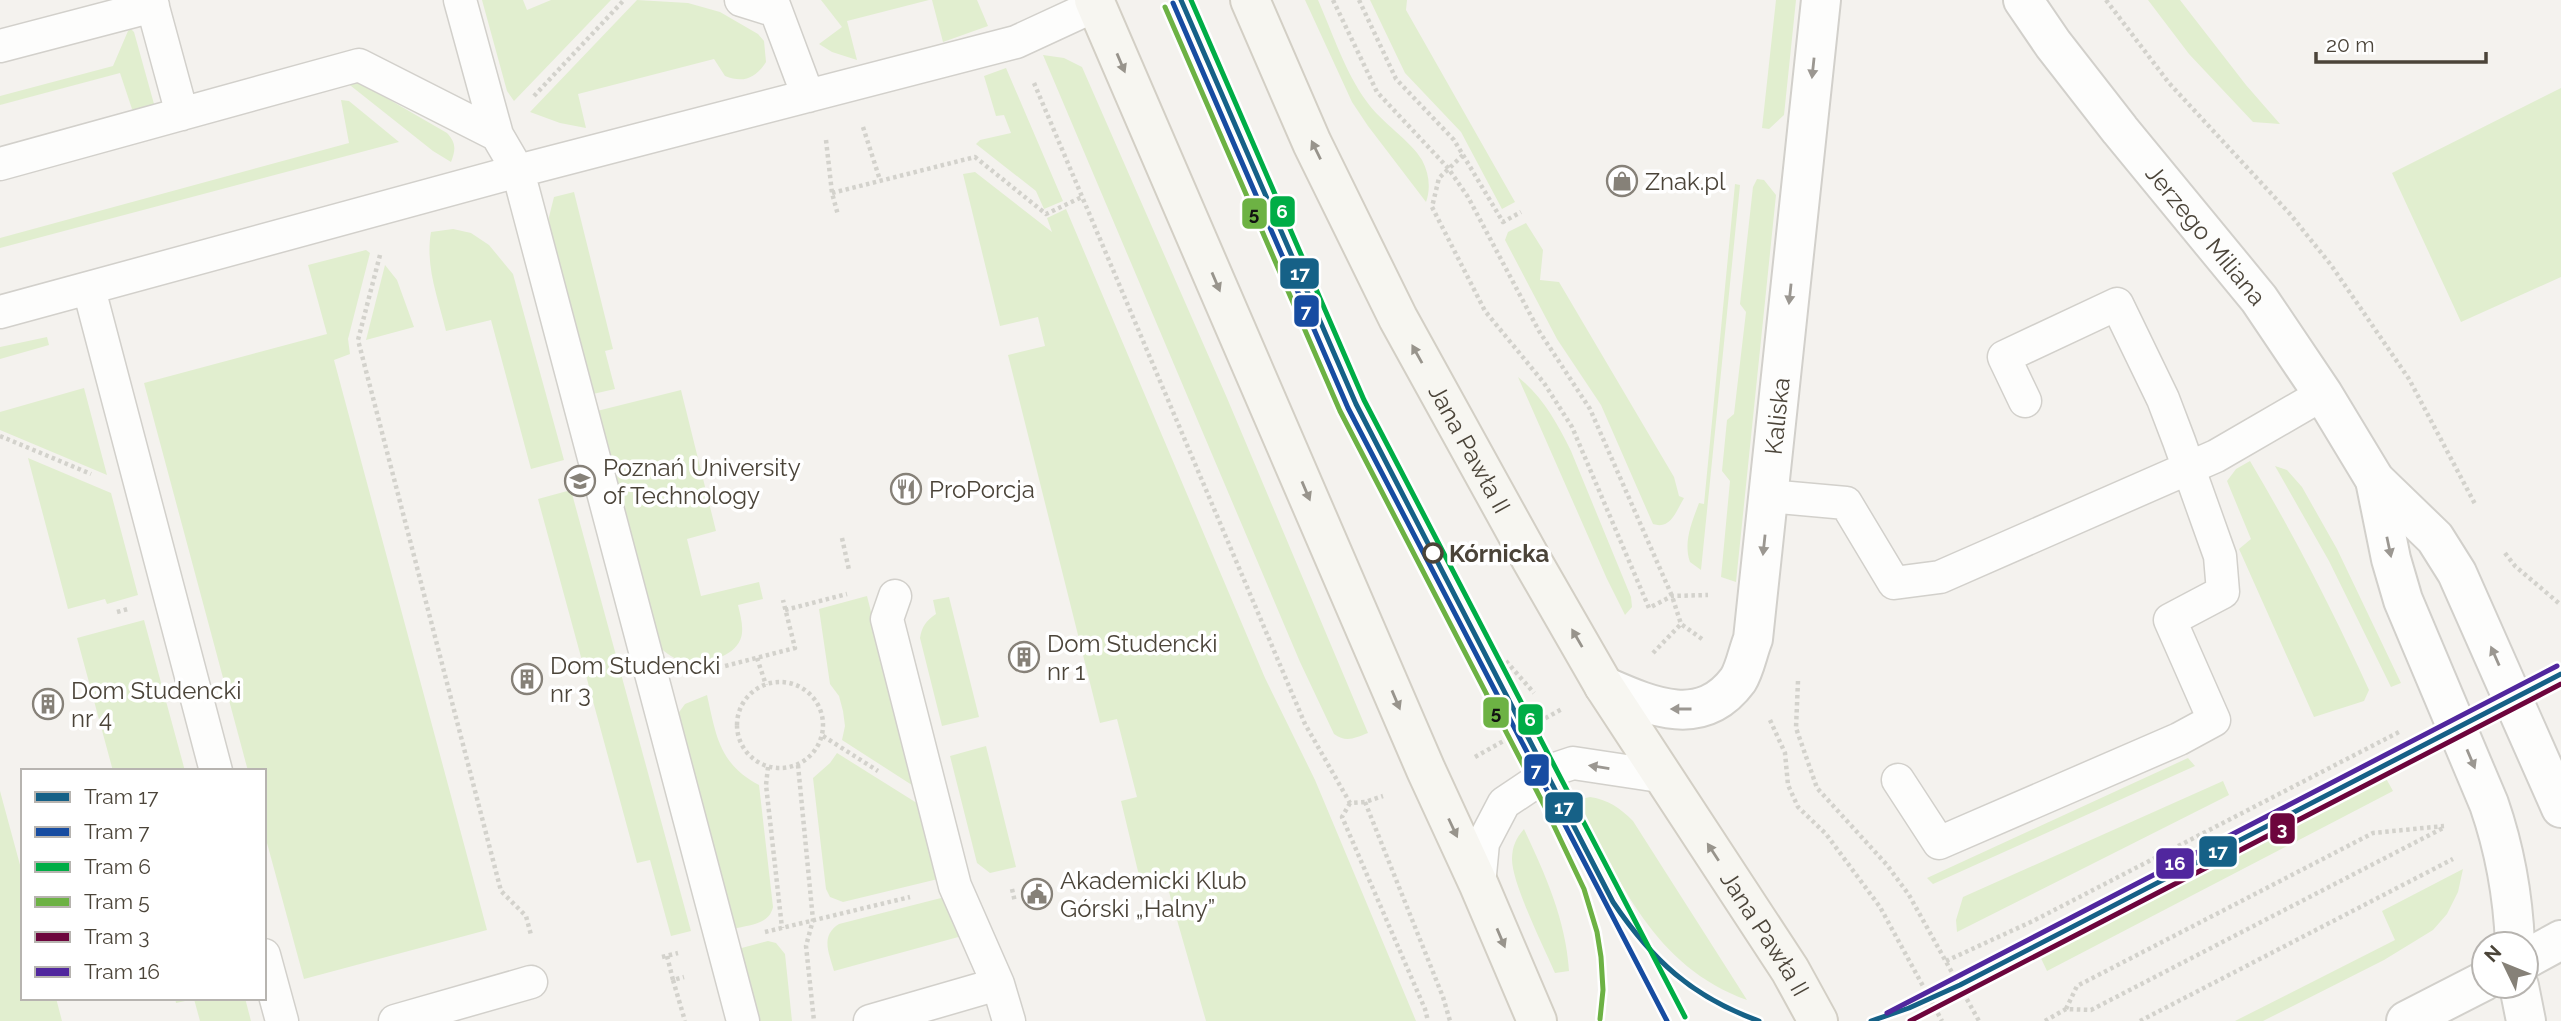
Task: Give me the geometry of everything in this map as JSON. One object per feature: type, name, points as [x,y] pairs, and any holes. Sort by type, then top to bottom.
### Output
[{"type":"main road","name":"Jana Pawła II","points":[[1250,0],[1312,143],[1398,318],[1604,686],[1790,970],[1818,1021]]},
{"type":"main road","points":[[1095,3],[1430,778],[1479,885],[1525,1011]]},
{"type":"street","name":"Kaliska","points":[[1604,686],[1645,703],[1674,710],[1702,709],[1739,679],[1753,639],[1821,0]]},
{"type":"street","name":"Jerzego Miliana","points":[[2023,0],[2053,44],[2120,130],[2259,299],[2323,394],[2375,480],[2435,538],[2457,573],[2561,808]]},
{"type":"street","name":"Jerzego Miliana","points":[[2375,480],[2391,559],[2403,600],[2490,804],[2500,836],[2510,883],[2514,930]]},
{"type":"street","points":[[2540,951],[2561,940]]},
{"type":"street","points":[[2406,1021],[2470,988]]},
{"type":"street","points":[[2522,1000],[2526,1021]]},
{"type":"lane","points":[[460,0],[497,135],[518,171],[743,1021]]},
{"type":"lane","points":[[741,0],[774,5],[808,96]]},
{"type":"lane","points":[[0,46],[152,3],[182,114]]},
{"type":"lane","points":[[0,312],[518,171],[1016,42],[1095,3]]},
{"type":"lane","points":[[0,164],[359,65],[497,135]]},
{"type":"lane","points":[[89,289],[215,769]]},
{"type":"lane","points":[[1898,780],[1939,843],[2179,740],[2214,720],[2170,620],[2223,592],[2220,556],[2163,399],[2117,304],[2004,357],[2025,401]]},
{"type":"lane","points":[[1769,496],[1846,503],[1894,583],[1940,577],[2189,469],[2323,394]]},
{"type":"lane","points":[[895,596],[887,619],[955,886],[998,984],[1009,1021]]},
{"type":"lane","points":[[1479,885],[1483,843],[1504,803],[1555,769],[1573,763],[1666,777]]},
{"type":"lane","points":[[266,962],[282,1021]]},
{"type":"lane","points":[[395,1021],[531,982]]},
{"type":"lane","points":[[870,1021],[998,984]]},
{"type":"path","points":[[497,135],[624,0]]},
{"type":"path","points":[[1333,0],[1377,92],[1448,168],[1468,197],[1539,331],[1591,409],[1672,596],[1681,624],[1647,659],[1459,767],[1365,802],[1350,803]]},
{"type":"path","points":[[1359,0],[1396,79],[1454,140],[1503,222],[1521,212]]},
{"type":"path","points":[[2106,0],[2169,83],[2290,214],[2331,265],[2409,379],[2479,511]]},
{"type":"path","points":[[1016,42],[1305,724],[1350,803]]},
{"type":"path","points":[[826,139],[832,193],[838,215]]},
{"type":"path","points":[[1463,155],[1439,178],[1432,207],[1485,311],[1544,383],[1572,426],[1649,607],[1672,596],[1709,594]]},
{"type":"path","points":[[832,193],[975,157],[1046,214],[1082,197]]},
{"type":"path","points":[[396,204],[378,260],[358,340],[501,891],[526,916],[533,941]]},
{"type":"path","points":[[0,436],[94,475]]},
{"type":"path","points":[[842,538],[849,570]]},
{"type":"path","points":[[2501,549],[2515,566],[2561,605]]},
{"type":"path","points":[[653,684],[795,648],[783,600]]},
{"type":"path","points":[[757,658],[766,685]]},
{"type":"path","points":[[1506,661],[1534,693]]},
{"type":"path","points":[[1739,679],[1774,725],[1784,753],[1788,785],[1798,807],[1826,834],[1880,907],[1942,1021]]},
{"type":"path","points":[[1798,681],[1796,728],[1817,788],[1887,865],[1909,895],[1979,1021]]},
{"type":"path","points":[[782,682],[797,685],[810,693],[819,705],[823,736],[818,748],[799,765],[783,769],[768,767],[754,760],[744,749],[738,734],[737,718],[752,692],[766,685],[782,682]]},
{"type":"path","points":[[1946,961],[2033,921],[2401,731]]},
{"type":"path","points":[[799,765],[813,920],[806,946],[814,1021]]},
{"type":"path","points":[[768,767],[766,785],[782,928]]},
{"type":"path","points":[[1365,802],[1443,997],[1450,1021]]},
{"type":"path","points":[[1350,803],[1342,817],[1428,1021]]},
{"type":"path","points":[[2045,1021],[2066,1009],[2091,1010],[2448,826],[2374,833],[2077,986],[2066,1009]]},
{"type":"path","points":[[2140,1021],[2456,857]]},
{"type":"path","points":[[722,943],[955,886]]},
{"type":"path","points":[[1003,892],[1021,886]]},
{"type":"path","points":[[667,956],[685,1021]]},
{"type":"path","points":[[673,979],[693,975]]},
{"type":"green space","points":[[482,0],[523,0],[527,10],[551,0],[611,0],[514,101],[507,91]]},
{"type":"green space","points":[[637,0],[688,3],[720,12],[758,34],[764,41],[766,62],[753,76],[743,79],[725,76],[714,59],[578,94],[586,128],[560,123],[530,112]]},
{"type":"green space","points":[[821,0],[929,0],[847,21],[857,60],[832,52],[819,44],[842,27]]},
{"type":"green space","points":[[932,0],[977,0],[988,26],[943,42]]},
{"type":"green space","points":[[1305,0],[1318,0],[1359,90],[1373,109],[1422,160],[1428,181],[1426,202],[1352,102]]},
{"type":"green space","points":[[1370,0],[1407,0],[1406,10],[1515,202],[1502,209],[1461,132],[1405,73]]},
{"type":"green space","points":[[1776,0],[1796,0],[1784,115],[1769,129],[1762,128]]},
{"type":"green space","points":[[2148,0],[2180,0],[2280,124],[2253,122],[2189,54]]},
{"type":"green space","points":[[131,29],[154,104],[151,108],[137,111],[132,109],[120,73],[0,105],[0,96],[113,66]]},
{"type":"green space","points":[[1043,55],[1064,58],[1082,67],[1227,398],[1368,733],[1347,739],[1334,734],[1300,662]]},
{"type":"green space","points":[[1006,68],[1063,201],[1044,209],[1036,191],[976,144],[980,140],[1011,133],[1004,115],[996,116],[984,76]]},
{"type":"green space","points":[[357,81],[447,133],[454,146],[451,162],[433,151],[346,82]]},
{"type":"green space","points":[[2561,88],[2561,277],[2461,322],[2392,173]]},
{"type":"green space","points":[[341,100],[349,101],[399,142],[0,248],[0,238],[349,143]]},
{"type":"green space","points":[[975,172],[1052,232],[1047,218],[1066,209],[1265,678],[1315,780],[1416,1021],[1206,1021],[1167,885],[1143,892],[1121,801],[1137,797],[1117,719],[1100,723],[1008,355],[1045,346],[1038,317],[1000,326],[963,174]]},
{"type":"green space","points":[[1757,179],[1764,180],[1776,195],[1736,582],[1721,577],[1730,481],[1722,471],[1727,420],[1734,414],[1746,312],[1740,304],[1753,187]]},
{"type":"green space","points":[[1735,184],[1740,185],[1701,570],[1690,562],[1687,547],[1699,503],[1704,504]]},
{"type":"green space","points":[[574,192],[613,349],[605,351],[615,389],[593,394],[550,236],[549,217],[554,197]]},
{"type":"green space","points":[[1526,223],[1543,250],[1540,280],[1559,282],[1674,477],[1679,496],[1684,498],[1669,522],[1653,524],[1601,405],[1557,339],[1505,240],[1508,232]]},
{"type":"green space","points":[[453,229],[471,233],[489,245],[513,274],[564,460],[531,469],[491,320],[446,331],[433,282],[430,245],[431,232]]},
{"type":"green space","points":[[366,250],[370,253],[348,339],[350,354],[334,360],[487,930],[304,979],[266,839],[266,769],[247,769],[144,383],[327,334],[308,265]]},
{"type":"green space","points":[[385,265],[397,280],[414,327],[366,340]]},
{"type":"green space","points":[[47,337],[49,345],[0,359],[0,347]]},
{"type":"green space","points":[[1518,377],[1542,402],[1571,451],[1631,597],[1632,607],[1625,615],[1607,579]]},
{"type":"green space","points":[[84,388],[107,475],[0,430],[0,412]]},
{"type":"green space","points":[[681,390],[716,531],[687,539],[701,596],[759,582],[763,599],[738,605],[742,633],[740,641],[729,653],[713,660],[695,663],[675,658],[658,646],[597,411]]},
{"type":"green space","points":[[28,458],[111,493],[138,595],[107,604],[105,599],[68,609]]},
{"type":"green space","points":[[2250,461],[2327,602],[2369,690],[2364,701],[2314,717],[2239,549],[2251,539],[2227,481],[2236,469]]},
{"type":"green space","points":[[2275,466],[2287,470],[2302,487],[2337,549],[2401,683],[2391,687],[2329,561]]},
{"type":"green space","points":[[571,490],[691,931],[671,936],[650,860],[637,863],[538,499]]},
{"type":"green space","points":[[867,596],[915,787],[842,740],[845,726],[843,711],[839,696],[830,684],[819,609]]},
{"type":"green space","points":[[949,597],[979,717],[942,726],[920,638],[925,624],[936,614],[933,600]]},
{"type":"green space","points":[[144,620],[184,769],[112,769],[77,638]]},
{"type":"green space","points":[[707,695],[717,736],[727,758],[735,768],[759,785],[773,907],[763,921],[733,929],[677,715],[685,704]]},
{"type":"green space","points":[[986,746],[1016,867],[990,873],[977,863],[950,756]]},
{"type":"green space","points":[[837,753],[920,805],[938,879],[843,902],[830,897],[826,889],[813,778]]},
{"type":"green space","points":[[2188,758],[2195,766],[1933,884],[1927,878]]},
{"type":"green space","points":[[2383,773],[2393,791],[2047,971],[2038,952]]},
{"type":"green space","points":[[2223,781],[2229,795],[1957,932],[1956,920],[1963,897]]},
{"type":"green space","points":[[0,791],[21,869],[21,1000],[57,1000],[62,1021],[0,1021]]},
{"type":"green space","points":[[1590,797],[1614,805],[1633,821],[1747,1000],[1715,985],[1687,966],[1663,943],[1643,918],[1608,861],[1576,800]]},
{"type":"green space","points":[[1524,829],[1547,880],[1559,916],[1569,971],[1555,973],[1517,884],[1512,855],[1515,843]]},
{"type":"green space","points":[[2463,869],[2458,892],[2447,914],[2433,930],[2384,960],[2263,1021],[2235,1021],[2395,940],[2382,911]]},
{"type":"green space","points":[[945,897],[962,936],[834,971],[828,951],[828,939],[839,924]]},
{"type":"green space","points":[[768,941],[776,943],[785,954],[792,1021],[758,1021],[738,949]]},
{"type":"green space","points":[[194,1000],[246,1000],[251,1021],[200,1021]]},
{"type":"tram line","name":"17","points":[[1181,0],[1356,404],[1613,902],[1643,942],[1675,974],[1713,1000],[1759,1021]]},
{"type":"tram line","name":"6","points":[[1191,0],[1364,400],[1685,1017]]},
{"type":"tram line","name":"7","points":[[1173,3],[1348,408],[1667,1021]]},
{"type":"tram line","name":"5","points":[[1165,7],[1340,411],[1545,807],[1584,889],[1597,932],[1601,957],[1603,990],[1600,1019]]},
{"type":"tram line","name":"16","points":[[1887,1013],[2557,666]]},
{"type":"tram line","name":"17","points":[[1871,1021],[1909,1008],[1960,985],[2561,674]]},
{"type":"tram line","name":"3","points":[[1910,1021],[2561,684]]},
{"type":"place","name":"Znak.pl","points":[[1622,181]]},
{"type":"place","name":"Poznań University of Technology","points":[[580,481]]},
{"type":"place","name":"ProPorcja","points":[[906,489]]},
{"type":"place","name":"Kórnicka","points":[[1433,553]]},
{"type":"place","name":"Dom Studencki nr 1","points":[[1024,657]]},
{"type":"place","name":"Dom Studencki nr 3","points":[[527,679]]},
{"type":"place","name":"Dom Studencki nr 4","points":[[48,704]]},
{"type":"place","name":"Akademicki Klub Górski „Halny”","points":[[1037,894]]}]
